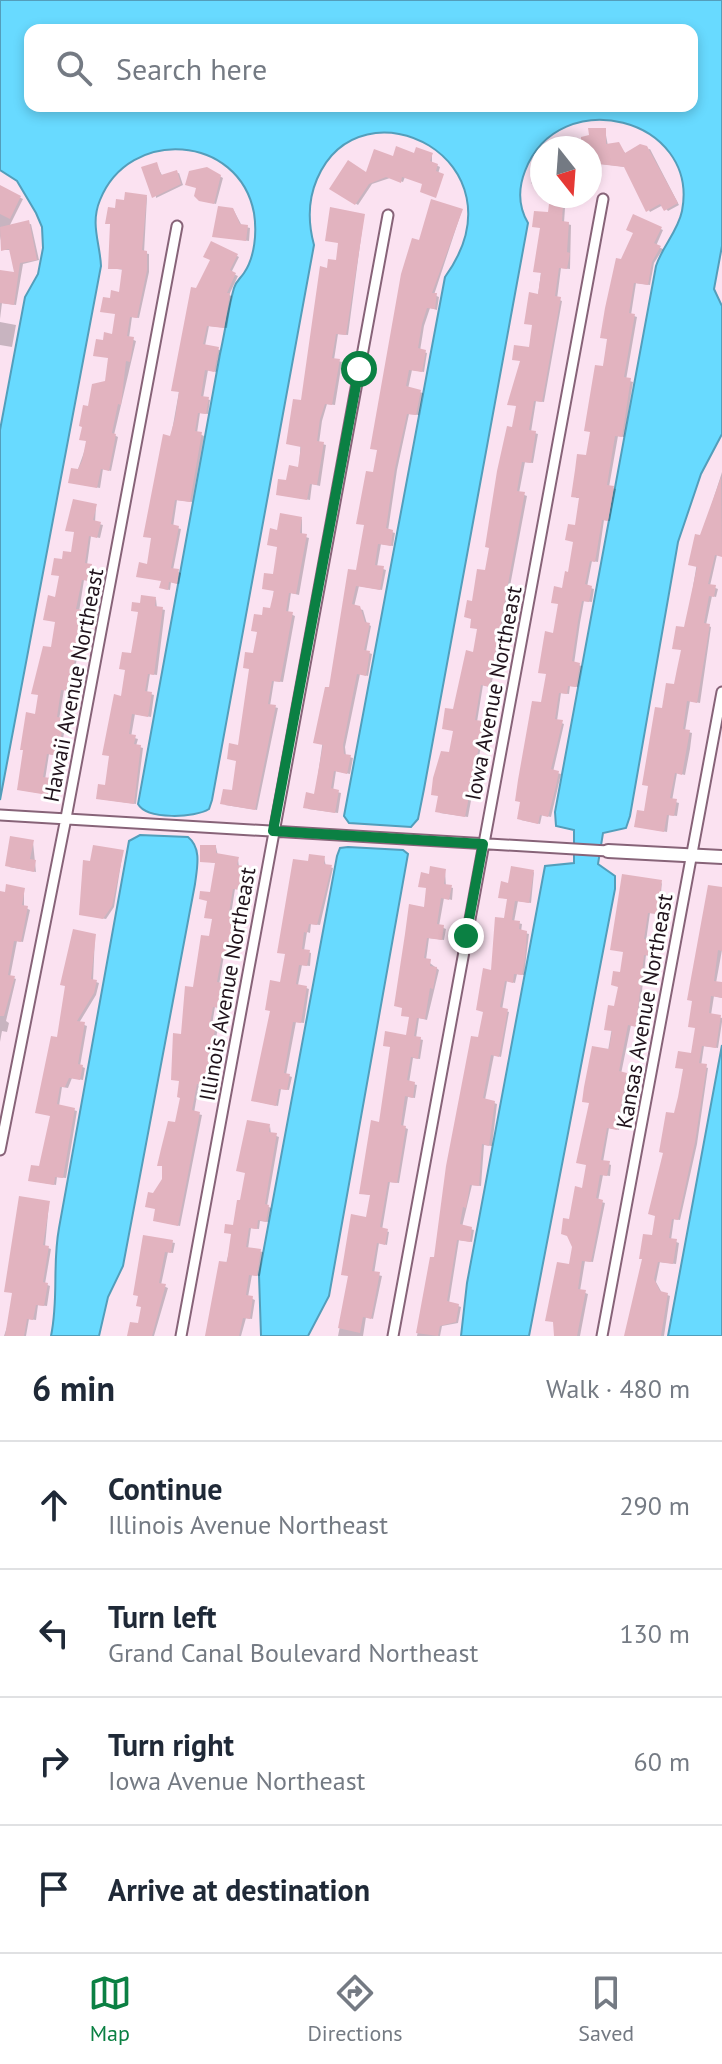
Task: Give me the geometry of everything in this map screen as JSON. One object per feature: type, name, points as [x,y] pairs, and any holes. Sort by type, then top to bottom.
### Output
[{"type":"street","name":"Iowa Avenue Northeast","points":[[393,1336],[603,199]]},
{"type":"street","name":"Illinois Avenue Northeast","points":[[181,1336],[388,215]]},
{"type":"street","name":"Hawaii Avenue Northeast","points":[[0,1150],[177,226]]},
{"type":"street","name":"Kansas Avenue Northeast","points":[[602,1336],[722,692]]},
{"type":"street","points":[[0,815],[722,857]]},
{"type":"water","points":[[0,0],[722,0],[722,246],[714,289],[722,306],[722,434],[701,474],[678,542],[630,816],[626,828],[603,833],[598,864],[615,876],[615,889],[529,1336],[461,1336],[467,1283],[545,866],[574,863],[574,830],[556,826],[555,812],[656,266],[680,218],[682,179],[670,153],[649,134],[623,123],[594,120],[566,127],[552,136],[530,136],[530,163],[521,184],[520,197],[528,223],[424,789],[418,819],[411,827],[349,823],[344,816],[445,277],[465,235],[467,198],[453,167],[429,146],[399,134],[367,134],[339,149],[317,179],[310,212],[314,245],[212,800],[209,809],[183,816],[151,813],[138,804],[228,312],[235,286],[248,267],[253,252],[254,213],[244,187],[228,167],[206,155],[182,150],[158,151],[134,160],[114,176],[100,200],[96,225],[101,266],[0,800],[0,430],[25,297],[38,274],[43,248],[42,227],[17,181],[0,170]]},
{"type":"water","points":[[140,835],[188,837],[197,852],[195,884],[123,1266],[108,1297],[99,1336],[51,1336],[59,1228],[129,841]]},
{"type":"water","points":[[340,848],[403,850],[408,854],[329,1296],[308,1336],[261,1336],[259,1275],[337,856]]},
{"type":"water","points":[[722,1045],[722,1336],[668,1336]]},
{"type":"building","points":[[588,128],[606,128],[606,144],[619,142],[625,153],[640,144],[647,146],[678,203],[664,211],[660,204],[646,212],[624,167],[602,164],[602,136],[585,136],[589,135]]},
{"type":"building","points":[[396,146],[414,153],[416,147],[433,153],[430,161],[438,164],[436,171],[444,174],[436,198],[420,192],[422,184],[402,177],[401,183],[386,177],[369,184],[355,205],[329,189],[348,160],[366,172],[374,149],[393,156]]},
{"type":"building","points":[[157,162],[161,175],[177,170],[181,184],[152,198],[141,167]]},
{"type":"building","points":[[207,167],[221,175],[214,204],[199,201],[194,196],[196,188],[185,185],[189,171]]},
{"type":"building","points":[[0,185],[21,196],[10,219],[0,214]]},
{"type":"building","points":[[125,192],[147,195],[142,250],[147,251],[147,270],[137,318],[130,317],[127,336],[134,337],[130,362],[126,361],[121,405],[118,404],[112,433],[116,434],[109,471],[101,469],[97,488],[68,483],[71,468],[78,469],[82,461],[86,441],[79,440],[83,405],[88,406],[92,384],[105,381],[108,358],[93,356],[96,339],[103,340],[104,332],[112,334],[115,314],[100,312],[103,297],[110,298],[111,290],[119,292],[122,269],[108,269],[110,224],[105,224],[108,207],[115,208],[116,199],[124,200]]},
{"type":"building","points":[[431,199],[463,209],[432,293],[437,293],[435,309],[427,308],[422,324],[418,348],[426,350],[422,372],[409,370],[406,386],[421,390],[416,415],[407,414],[395,468],[386,528],[393,530],[391,546],[378,544],[375,565],[384,566],[380,590],[356,586],[352,604],[360,606],[365,622],[370,623],[364,650],[370,651],[366,676],[357,674],[343,745],[344,754],[351,755],[347,774],[334,771],[331,788],[339,790],[335,813],[303,808],[306,792],[314,794],[323,745],[313,743],[325,687],[329,687],[348,569],[356,570],[364,525],[356,524],[366,471],[373,472],[377,450],[370,449],[401,274],[412,238],[419,240]]},
{"type":"building","points":[[218,206],[233,208],[240,224],[248,225],[246,241],[212,237]]},
{"type":"building","points":[[330,207],[365,214],[346,335],[336,334],[332,358],[340,359],[332,405],[325,404],[320,419],[317,441],[324,442],[317,485],[310,484],[307,500],[276,495],[278,479],[286,480],[289,465],[298,467],[301,447],[286,444],[293,399],[301,400],[320,266],[327,268],[328,259],[336,260],[338,243],[325,241]]},
{"type":"building","points":[[548,208],[563,208],[562,221],[569,222],[567,252],[570,253],[567,269],[559,268],[555,296],[561,297],[542,402],[534,401],[529,430],[536,431],[531,463],[522,462],[517,491],[525,492],[489,687],[481,685],[475,720],[483,721],[465,817],[435,812],[438,796],[431,795],[433,778],[441,751],[449,752],[453,731],[442,729],[445,708],[453,709],[466,650],[473,652],[477,629],[470,628],[471,619],[464,617],[467,600],[472,601],[477,569],[485,570],[489,548],[485,547],[497,471],[507,426],[512,427],[516,406],[507,405],[520,361],[512,360],[514,345],[529,347],[532,325],[524,324],[529,292],[538,294],[541,273],[533,272],[540,228],[532,227],[534,211],[548,212]]},
{"type":"building","points":[[633,214],[662,227],[654,243],[661,246],[652,262],[648,285],[634,283],[629,313],[635,314],[624,377],[631,378],[622,437],[615,436],[607,485],[614,486],[608,521],[602,520],[595,562],[590,561],[585,584],[592,586],[589,602],[582,601],[578,621],[572,661],[580,663],[576,687],[568,686],[567,694],[559,693],[555,719],[563,720],[551,769],[559,771],[548,817],[540,815],[538,824],[517,819],[520,802],[515,801],[518,780],[532,701],[541,702],[546,674],[538,673],[545,631],[553,633],[558,604],[551,603],[554,586],[562,588],[565,571],[568,572],[573,542],[565,540],[568,524],[575,525],[579,498],[571,497],[577,454],[586,455],[590,432],[584,431],[595,365],[603,366],[607,339],[600,338],[605,308],[616,258],[621,259],[633,233],[626,230]]},
{"type":"building","points":[[29,220],[37,260],[20,263],[14,305],[0,303],[0,270],[14,272],[9,249],[1,251],[0,227]]},
{"type":"building","points":[[211,241],[238,254],[230,270],[236,273],[227,293],[230,293],[224,328],[207,326],[203,344],[219,347],[214,372],[205,370],[201,396],[209,397],[206,414],[198,413],[195,431],[202,432],[190,502],[175,500],[171,524],[179,526],[171,568],[179,569],[177,584],[169,582],[168,590],[159,588],[161,581],[136,577],[139,562],[147,564],[151,538],[143,537],[163,434],[170,436],[175,418],[179,392],[171,391],[191,287],[196,288],[210,260],[203,257]]},
{"type":"building","points":[[721,477],[722,557],[715,555],[708,584],[716,585],[714,597],[709,596],[704,623],[710,624],[697,703],[687,701],[683,729],[690,730],[682,775],[675,773],[670,798],[677,799],[674,816],[667,815],[664,832],[634,827],[637,810],[644,811],[648,786],[642,785],[655,707],[662,708],[666,683],[674,684],[681,650],[672,649],[676,626],[684,627],[697,567],[688,565],[695,534],[700,535]]},
{"type":"building","points":[[73,499],[97,504],[93,520],[101,522],[97,538],[89,536],[85,563],[92,564],[90,581],[82,580],[76,609],[84,610],[69,691],[61,690],[57,717],[64,718],[58,756],[47,754],[43,777],[51,778],[48,795],[17,790],[23,750],[20,750],[26,712],[35,714],[38,695],[31,694],[43,646],[51,647],[55,622],[43,620],[48,595],[55,597],[59,576],[51,575],[54,558],[62,559],[63,551],[71,552],[74,532],[65,531]]},
{"type":"building","points":[[280,513],[302,517],[300,533],[307,534],[296,594],[289,593],[286,611],[293,612],[280,682],[272,681],[268,704],[276,705],[255,810],[220,804],[223,789],[232,790],[236,761],[227,759],[229,743],[238,745],[249,669],[243,668],[245,652],[253,653],[257,632],[251,631],[254,614],[262,615],[263,607],[270,608],[274,591],[262,589],[264,573],[273,574],[277,547],[267,545],[270,528],[277,530]]},
{"type":"building","points":[[141,595],[156,597],[155,606],[163,607],[154,675],[148,674],[145,691],[152,692],[148,717],[132,714],[129,734],[136,735],[134,744],[141,745],[134,804],[96,799],[98,784],[105,785],[109,756],[102,755],[114,694],[121,696],[125,670],[119,669],[122,652],[131,653],[138,612],[131,611],[132,602],[140,603]]},
{"type":"building","points":[[10,836],[34,840],[30,859],[36,860],[34,872],[5,866]]},
{"type":"building","points":[[93,845],[124,850],[112,906],[103,919],[79,915],[83,860],[90,861]]},
{"type":"building","points":[[200,845],[216,845],[216,853],[239,857],[237,865],[245,866],[241,890],[233,889],[229,913],[237,914],[229,956],[222,955],[217,982],[224,983],[220,1008],[213,1007],[210,1023],[216,1024],[205,1085],[197,1084],[192,1110],[200,1112],[178,1226],[153,1221],[155,1209],[145,1207],[148,1192],[153,1193],[162,1179],[162,1166],[157,1166],[168,1121],[175,1122],[180,1098],[177,1097],[179,1081],[171,1080],[173,1033],[181,1034],[185,986],[193,987],[201,935],[209,936],[212,919],[204,918],[207,901],[199,899],[200,891],[210,892],[215,863],[200,862]]},
{"type":"building","points":[[309,854],[325,856],[324,864],[332,865],[317,925],[309,924],[307,933],[304,932],[302,949],[310,950],[307,966],[299,965],[296,984],[307,986],[301,1023],[293,1022],[284,1073],[290,1074],[287,1090],[279,1089],[276,1106],[251,1101],[270,1011],[265,1010],[270,980],[280,982],[285,954],[277,953],[293,859],[308,861]]},
{"type":"building","points":[[430,866],[446,869],[444,884],[452,885],[449,900],[441,898],[437,924],[444,925],[442,940],[427,938],[424,958],[431,959],[430,966],[437,967],[425,1019],[417,1018],[414,1036],[421,1037],[418,1059],[411,1057],[407,1080],[415,1082],[413,1098],[405,1096],[401,1125],[406,1126],[397,1183],[388,1182],[380,1227],[388,1229],[385,1245],[377,1243],[372,1271],[380,1272],[371,1319],[363,1317],[360,1333],[338,1328],[348,1276],[341,1275],[351,1214],[366,1217],[370,1195],[359,1194],[371,1120],[379,1122],[390,1047],[383,1046],[385,1031],[406,1035],[409,1017],[401,1016],[402,1008],[394,1006],[409,904],[424,907],[426,888],[418,887],[421,872],[429,874]]},
{"type":"building","points":[[511,866],[534,870],[529,903],[515,901],[512,920],[520,921],[519,929],[527,931],[525,958],[522,975],[514,974],[513,983],[505,981],[500,1007],[508,1009],[499,1057],[491,1055],[483,1098],[495,1101],[489,1146],[482,1144],[479,1186],[470,1185],[466,1208],[463,1207],[460,1224],[472,1227],[470,1242],[457,1240],[447,1301],[459,1304],[456,1322],[440,1326],[438,1336],[416,1333],[430,1257],[434,1257],[446,1166],[471,1036],[478,1037],[483,1012],[476,1010],[483,968],[491,970],[495,917],[504,918],[507,899],[498,898],[501,881],[508,883]]},
{"type":"building","points":[[622,874],[662,880],[657,914],[648,913],[644,939],[652,940],[649,956],[644,955],[636,1027],[628,1025],[619,1071],[627,1073],[617,1130],[607,1128],[601,1160],[610,1161],[607,1176],[600,1175],[596,1198],[603,1200],[591,1262],[582,1261],[578,1289],[586,1290],[577,1336],[554,1336],[553,1322],[545,1321],[557,1262],[569,1264],[572,1247],[567,1236],[561,1234],[563,1218],[569,1219],[575,1186],[582,1188],[586,1165],[576,1163],[589,1103],[582,1102],[584,1087],[592,1046],[609,1049],[612,1031],[604,1030],[608,1005],[614,1006],[618,987],[611,985],[613,971],[620,972],[623,952],[610,950]]},
{"type":"building","points":[[6,884],[25,888],[22,905],[28,906],[21,942],[14,941],[8,975],[15,976],[4,1016],[0,1016],[0,891],[5,892]]},
{"type":"building","points":[[708,885],[722,887],[722,951],[718,950],[714,981],[722,982],[722,998],[711,996],[709,1013],[721,1015],[716,1048],[702,1046],[699,1063],[707,1064],[695,1142],[678,1220],[672,1219],[669,1238],[677,1239],[673,1264],[658,1262],[654,1279],[660,1291],[668,1293],[661,1336],[624,1336],[642,1259],[639,1259],[643,1234],[652,1235],[655,1216],[648,1214],[663,1153],[659,1152],[666,1112],[674,1113],[683,1069],[675,1068],[678,1051],[691,1053],[695,1028],[688,1027],[692,1001],[687,1000]]},
{"type":"building","points":[[73,929],[96,934],[91,979],[97,980],[94,993],[77,1021],[85,1022],[78,1064],[83,1065],[80,1080],[69,1078],[65,1087],[60,1087],[57,1104],[75,1108],[63,1178],[55,1177],[54,1185],[28,1181],[31,1165],[39,1166],[50,1116],[35,1113],[51,1036],[57,1037],[65,986],[60,985]]},
{"type":"building","points":[[247,1120],[270,1124],[269,1132],[277,1133],[265,1204],[269,1205],[266,1222],[258,1220],[257,1229],[249,1228],[246,1247],[261,1249],[257,1276],[249,1275],[246,1295],[253,1296],[250,1319],[243,1318],[239,1336],[205,1336],[219,1261],[227,1262],[231,1234],[224,1233],[225,1224],[233,1225],[237,1200],[240,1200],[245,1173],[236,1171]]},
{"type":"building","points":[[19,1196],[50,1201],[43,1245],[49,1246],[43,1282],[48,1283],[44,1306],[36,1305],[33,1320],[27,1319],[24,1336],[5,1336],[12,1293],[4,1292]]},
{"type":"building","points":[[143,1235],[173,1240],[171,1253],[165,1252],[159,1283],[166,1284],[152,1336],[127,1336],[130,1322],[138,1323],[141,1307],[136,1306],[138,1296],[133,1295]]},
{"type":"route","points":[[359,369],[273,831],[483,844],[466,936]]}]
